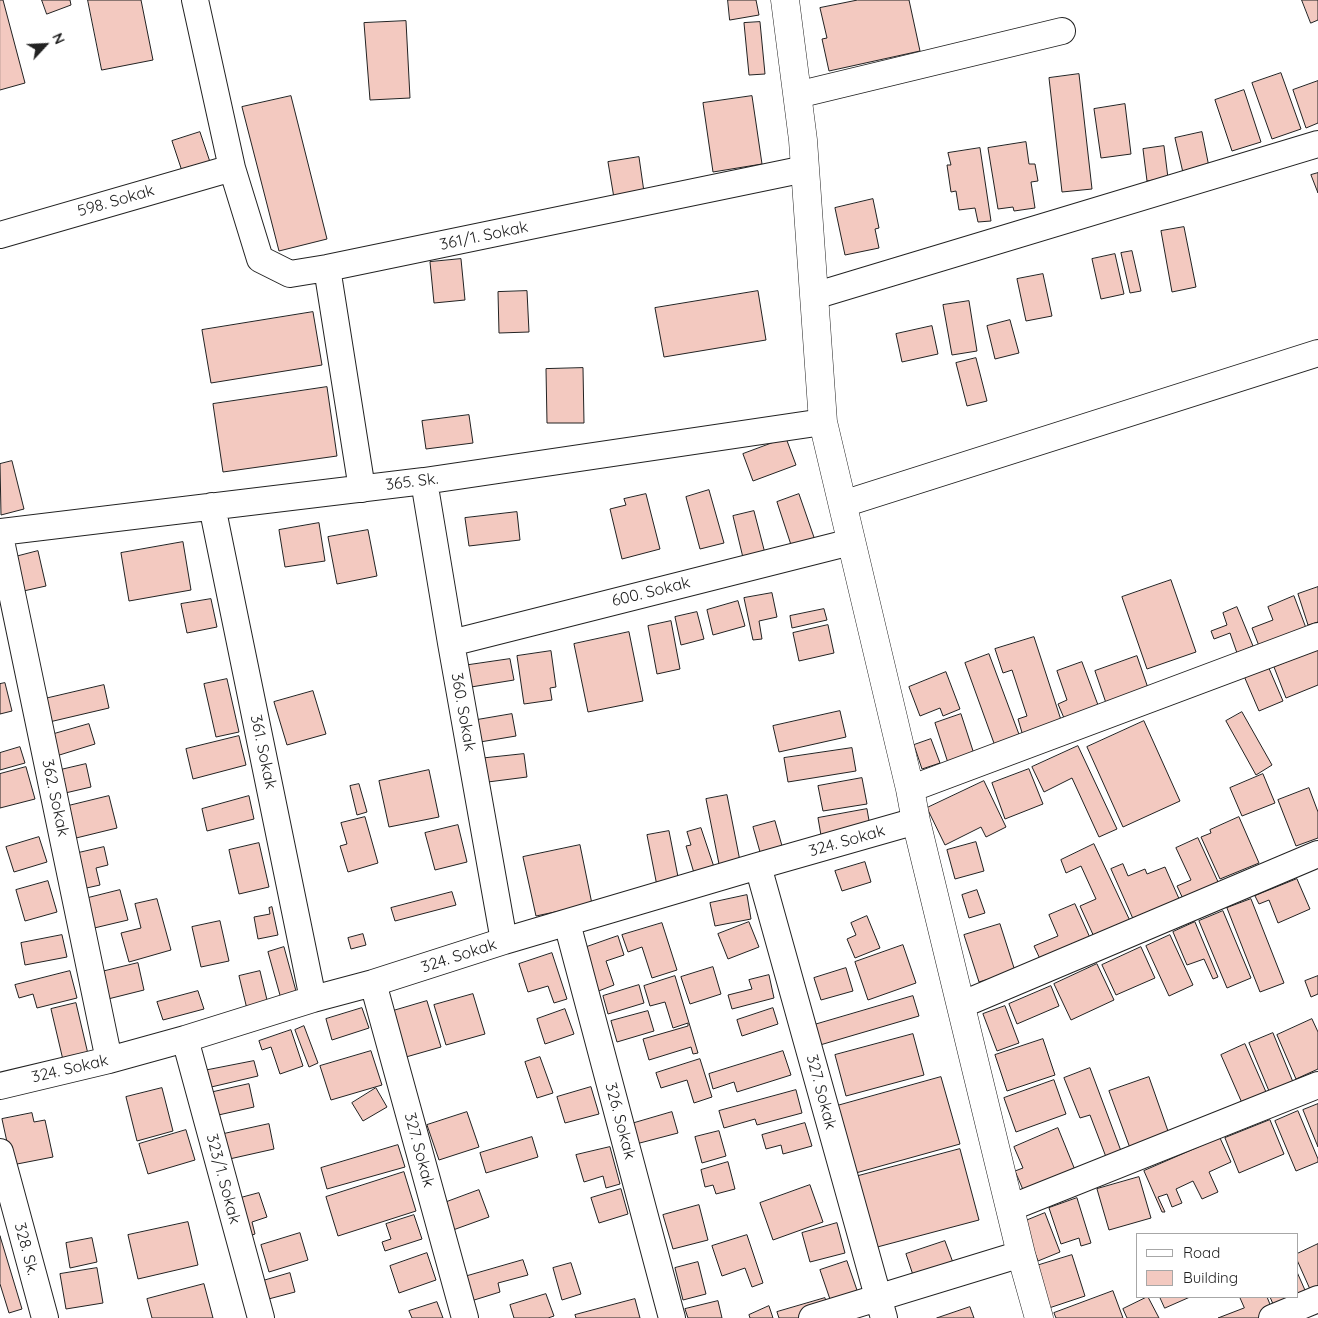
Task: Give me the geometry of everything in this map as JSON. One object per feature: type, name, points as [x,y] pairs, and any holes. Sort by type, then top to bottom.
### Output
[{"type":"main road","points":[[785,0],[803,140],[823,422],[916,821],[1021,1254],[1039,1318]]},
{"type":"street","name":"361/1. Sokak","points":[[195,0],[232,168],[260,259],[290,274],[327,268],[805,169]]},
{"type":"street","points":[[797,95],[1062,31]]},
{"type":"street","points":[[814,296],[1318,144]]},
{"type":"street","name":"598. Sokak","points":[[0,235],[232,168]]},
{"type":"street","points":[[327,268],[362,489]]},
{"type":"street","points":[[843,504],[1318,353]]},
{"type":"street","name":"365. Sk.","points":[[0,532],[424,481],[823,422]]},
{"type":"street","name":"360. Sokak","points":[[424,481],[504,942]]},
{"type":"street","name":"361. Sokak","points":[[212,506],[313,999]]},
{"type":"street","name":"362. Sokak","points":[[0,536],[109,1060]]},
{"type":"street","name":"600. Sokak","points":[[451,643],[851,542]]},
{"type":"street","points":[[910,789],[1318,636]]},
{"type":"street","name":"324. Sokak","points":[[0,1086],[185,1040],[313,999],[373,983],[758,866],[916,821]]},
{"type":"street","points":[[961,1005],[1318,854]]},
{"type":"street","name":"327. Sokak","points":[[758,866],[880,1308]]},
{"type":"street","name":"326. Sokak","points":[[567,923],[672,1318]]},
{"type":"street","name":"327. Sokak","points":[[373,983],[465,1318]]},
{"type":"street","name":"323/1. Sokak","points":[[185,1040],[262,1318]]},
{"type":"street","points":[[1010,1208],[1318,1085]]},
{"type":"street","name":"328. Sk.","points":[[0,1152],[45,1318]]},
{"type":"street","points":[[812,1318],[880,1308],[1021,1254]]},
{"type":"street","points":[[1272,1318],[1318,1299]]},
{"type":"building","points":[[0,0],[3,0],[25,83],[0,90]]},
{"type":"building","points":[[42,0],[70,0],[71,5],[47,14]]},
{"type":"building","points":[[88,0],[141,0],[153,60],[102,70]]},
{"type":"building","points":[[728,0],[756,0],[759,15],[730,20]]},
{"type":"building","points":[[858,0],[909,0],[920,51],[829,71],[822,39],[827,38],[820,8]]},
{"type":"building","points":[[1302,0],[1318,0],[1318,20],[1311,23]]},
{"type":"building","points":[[406,21],[410,98],[370,100],[364,23]]},
{"type":"building","points":[[760,22],[765,74],[749,75],[744,23]]},
{"type":"building","points":[[1281,73],[1301,129],[1272,139],[1252,83]]},
{"type":"building","points":[[1079,74],[1092,189],[1062,192],[1049,78]]},
{"type":"building","points":[[1318,81],[1318,123],[1306,128],[1293,90]]},
{"type":"building","points":[[1244,90],[1261,142],[1232,151],[1215,100]]},
{"type":"building","points":[[291,96],[327,239],[279,251],[242,107]]},
{"type":"building","points":[[752,96],[762,164],[713,172],[703,103]]},
{"type":"building","points":[[1125,104],[1131,154],[1101,158],[1094,109]]},
{"type":"building","points":[[200,132],[212,168],[184,177],[172,141]]},
{"type":"building","points":[[1202,132],[1210,172],[1184,177],[1175,138]]},
{"type":"building","points":[[1026,142],[1029,164],[1035,164],[1038,181],[1031,182],[1035,208],[1014,211],[1013,207],[998,209],[988,148]]},
{"type":"building","points":[[1164,146],[1168,178],[1147,181],[1143,149]]},
{"type":"building","points":[[980,148],[991,221],[978,222],[975,208],[959,210],[956,191],[951,192],[947,165],[951,165],[948,153]]},
{"type":"building","points":[[639,157],[645,199],[615,204],[608,162]]},
{"type":"building","points":[[1318,173],[1318,193],[1311,175]]},
{"type":"building","points":[[873,199],[879,228],[875,229],[879,248],[845,255],[835,208]]},
{"type":"building","points":[[1184,227],[1196,287],[1172,292],[1161,231]]},
{"type":"building","points":[[1132,251],[1141,291],[1130,293],[1121,253]]},
{"type":"building","points":[[1115,254],[1124,294],[1101,299],[1092,259]]},
{"type":"building","points":[[461,259],[465,300],[434,303],[430,262]]},
{"type":"building","points":[[1043,274],[1052,316],[1026,321],[1017,279]]},
{"type":"building","points":[[527,291],[529,332],[499,333],[498,292]]},
{"type":"building","points":[[758,291],[766,340],[664,357],[655,308]]},
{"type":"building","points":[[969,301],[977,351],[952,355],[943,305]]},
{"type":"building","points":[[313,312],[322,365],[211,383],[202,330]]},
{"type":"building","points":[[1010,320],[1019,353],[995,359],[987,326]]},
{"type":"building","points":[[932,326],[938,354],[902,362],[896,334]]},
{"type":"building","points":[[976,358],[987,401],[967,406],[956,363]]},
{"type":"building","points":[[583,368],[584,423],[547,423],[546,369]]},
{"type":"building","points":[[327,387],[337,456],[223,472],[213,404]]},
{"type":"building","points":[[469,415],[473,443],[426,449],[422,421]]},
{"type":"building","points":[[786,438],[796,465],[753,481],[743,454]]},
{"type":"building","points":[[12,461],[24,509],[1,515],[0,464]]},
{"type":"building","points":[[709,490],[724,543],[700,549],[686,497]]},
{"type":"building","points":[[646,494],[660,549],[622,559],[610,509],[626,505],[624,499]]},
{"type":"building","points":[[799,494],[817,546],[794,554],[777,502]]},
{"type":"building","points":[[754,511],[767,561],[745,566],[733,516]]},
{"type":"building","points":[[517,512],[520,540],[469,546],[465,518]]},
{"type":"building","points":[[319,523],[325,561],[285,567],[279,530]]},
{"type":"building","points":[[368,530],[377,576],[337,584],[328,537]]},
{"type":"building","points":[[183,542],[191,590],[129,601],[121,553]]},
{"type":"building","points":[[38,551],[46,586],[19,592],[11,558]]},
{"type":"building","points":[[1171,580],[1196,652],[1147,669],[1122,597]]},
{"type":"building","points":[[1318,587],[1318,622],[1308,625],[1298,594]]},
{"type":"building","points":[[772,593],[777,617],[759,621],[762,639],[753,640],[744,598]]},
{"type":"building","points":[[1294,596],[1306,628],[1259,646],[1252,628],[1273,620],[1268,607]]},
{"type":"building","points":[[211,599],[217,627],[187,633],[181,604]]},
{"type":"building","points":[[738,601],[745,626],[713,635],[707,610]]},
{"type":"building","points":[[1237,607],[1253,646],[1237,653],[1230,633],[1214,639],[1211,631],[1227,625],[1223,613]]},
{"type":"building","points":[[824,609],[827,620],[792,628],[790,616]]},
{"type":"building","points":[[697,612],[704,639],[681,645],[675,617]]},
{"type":"building","points":[[671,621],[680,669],[657,674],[648,626]]},
{"type":"building","points":[[828,625],[834,653],[799,661],[793,633]]},
{"type":"building","points":[[629,632],[643,701],[588,712],[574,644]]},
{"type":"building","points":[[1034,637],[1062,723],[1023,736],[1018,719],[1027,716],[1012,670],[1003,673],[995,649]]},
{"type":"building","points":[[1318,650],[1318,685],[1286,698],[1274,667]]},
{"type":"building","points":[[551,651],[556,687],[550,688],[552,700],[524,704],[517,656]]},
{"type":"building","points":[[989,654],[1020,737],[995,746],[965,663]]},
{"type":"building","points":[[1137,656],[1148,688],[1106,703],[1095,671]]},
{"type":"building","points":[[510,659],[514,680],[465,688],[462,666]]},
{"type":"building","points":[[1082,662],[1098,705],[1064,718],[1058,704],[1067,700],[1057,671]]},
{"type":"building","points":[[1268,666],[1283,701],[1259,711],[1244,676]]},
{"type":"building","points":[[946,672],[960,709],[943,716],[940,708],[920,716],[909,687]]},
{"type":"building","points":[[227,679],[239,732],[216,737],[204,684]]},
{"type":"building","points":[[5,683],[12,711],[0,714],[0,684]]},
{"type":"building","points":[[104,685],[109,708],[45,723],[40,700]]},
{"type":"building","points":[[313,691],[326,734],[287,745],[274,702]]},
{"type":"building","points":[[840,711],[846,737],[779,752],[773,726]]},
{"type":"building","points":[[1242,712],[1272,765],[1256,775],[1226,721]]},
{"type":"building","points":[[512,714],[516,736],[474,743],[471,721]]},
{"type":"building","points":[[961,714],[975,757],[949,766],[935,723]]},
{"type":"building","points":[[1144,721],[1180,801],[1123,827],[1087,747]]},
{"type":"building","points":[[89,724],[95,744],[53,757],[47,736]]},
{"type":"building","points":[[239,736],[246,765],[193,779],[186,749]]},
{"type":"building","points":[[931,739],[940,763],[922,769],[914,745]]},
{"type":"building","points":[[1078,746],[1117,829],[1099,837],[1072,778],[1044,792],[1032,767]]},
{"type":"building","points":[[20,747],[25,763],[0,770],[0,753]]},
{"type":"building","points":[[852,748],[856,771],[788,782],[784,758]]},
{"type":"building","points":[[524,754],[527,777],[480,783],[477,759]]},
{"type":"building","points":[[86,764],[91,787],[61,794],[56,771]]},
{"type":"building","points":[[26,767],[35,799],[0,808],[0,774]]},
{"type":"building","points":[[1029,769],[1043,804],[1005,819],[992,783]]},
{"type":"building","points":[[429,770],[439,817],[389,827],[379,781]]},
{"type":"building","points":[[1263,774],[1275,803],[1242,816],[1230,788]]},
{"type":"building","points":[[862,778],[867,804],[823,811],[818,786]]},
{"type":"building","points":[[984,781],[1006,827],[986,837],[981,827],[945,845],[927,808]]},
{"type":"building","points":[[359,784],[367,812],[357,815],[350,786]]},
{"type":"building","points":[[1309,788],[1318,812],[1318,838],[1296,846],[1278,800]]},
{"type":"building","points":[[727,795],[740,861],[719,864],[706,799]]},
{"type":"building","points":[[109,796],[117,828],[72,839],[64,807]]},
{"type":"building","points":[[249,796],[254,819],[207,831],[202,809]]},
{"type":"building","points":[[867,809],[871,832],[822,841],[818,818]]},
{"type":"building","points":[[365,817],[378,863],[348,872],[340,846],[347,844],[341,823]]},
{"type":"building","points":[[1239,817],[1259,863],[1220,879],[1201,837],[1211,833],[1210,830]]},
{"type":"building","points":[[775,821],[784,853],[762,859],[753,827]]},
{"type":"building","points":[[458,825],[467,862],[435,870],[425,833]]},
{"type":"building","points":[[701,828],[714,867],[694,873],[686,846],[691,845],[687,832]]},
{"type":"building","points":[[669,831],[680,887],[658,891],[647,835]]},
{"type":"building","points":[[39,837],[47,862],[14,872],[6,847]]},
{"type":"building","points":[[1198,838],[1219,884],[1184,901],[1177,886],[1191,880],[1176,848]]},
{"type":"building","points":[[976,842],[984,871],[955,879],[947,850]]},
{"type":"building","points":[[259,843],[269,887],[239,894],[229,850]]},
{"type":"building","points":[[1094,844],[1131,923],[1095,939],[1080,906],[1096,899],[1081,866],[1066,873],[1061,860]]},
{"type":"building","points":[[580,845],[592,904],[536,916],[523,857]]},
{"type":"building","points":[[104,847],[108,865],[96,868],[100,885],[82,889],[74,854]]},
{"type":"building","points":[[865,862],[871,882],[842,891],[835,871]]},
{"type":"building","points":[[1123,864],[1128,876],[1145,869],[1147,874],[1165,867],[1180,901],[1134,921],[1111,869]]},
{"type":"building","points":[[1297,879],[1310,909],[1278,923],[1269,900],[1259,904],[1255,896]]},
{"type":"building","points":[[48,881],[57,912],[25,921],[16,890]]},
{"type":"building","points":[[120,890],[128,920],[90,929],[84,899]]},
{"type":"building","points":[[977,890],[985,913],[969,918],[962,895]]},
{"type":"building","points":[[452,892],[456,905],[395,921],[391,908]]},
{"type":"building","points":[[747,895],[751,919],[715,926],[710,903]]},
{"type":"building","points":[[157,899],[171,950],[129,962],[121,933],[141,928],[135,904]]},
{"type":"building","points":[[1251,899],[1284,983],[1260,992],[1227,908]]},
{"type":"building","points":[[1075,904],[1091,940],[1041,961],[1034,946],[1058,936],[1049,915]]},
{"type":"building","points":[[272,907],[278,935],[258,939],[254,917],[270,914],[269,908]]},
{"type":"building","points":[[1223,911],[1251,978],[1227,988],[1199,921]]},
{"type":"building","points":[[867,916],[880,948],[855,958],[847,939],[856,935],[851,923]]},
{"type":"building","points":[[220,921],[229,961],[201,967],[192,927]]},
{"type":"building","points":[[749,922],[759,947],[728,959],[718,934]]},
{"type":"building","points":[[1195,922],[1218,977],[1213,979],[1204,959],[1187,965],[1173,932]]},
{"type":"building","points":[[662,923],[677,970],[652,978],[642,947],[628,952],[622,935]]},
{"type":"building","points":[[1000,924],[1015,971],[979,982],[964,935]]},
{"type":"building","points":[[363,934],[366,945],[351,949],[348,938]]},
{"type":"building","points":[[62,935],[67,957],[25,965],[21,943]]},
{"type":"building","points":[[1170,935],[1193,985],[1169,996],[1146,946]]},
{"type":"building","points":[[618,936],[624,955],[606,961],[614,985],[596,992],[581,949]]},
{"type":"building","points":[[903,945],[916,983],[868,1000],[855,962]]},
{"type":"building","points":[[284,947],[299,1002],[283,1006],[268,952]]},
{"type":"building","points":[[1141,947],[1155,978],[1116,995],[1102,965]]},
{"type":"building","points":[[552,953],[567,999],[554,1003],[548,986],[528,992],[519,964]]},
{"type":"building","points":[[138,963],[144,990],[108,999],[101,972]]},
{"type":"building","points":[[1097,964],[1114,1000],[1071,1020],[1054,984]]},
{"type":"building","points":[[713,967],[721,994],[690,1004],[681,977]]},
{"type":"building","points":[[846,968],[853,991],[821,1000],[814,978]]},
{"type":"building","points":[[70,971],[77,998],[37,1008],[33,994],[19,998],[15,985]]},
{"type":"building","points":[[260,971],[268,1004],[247,1009],[239,976]]},
{"type":"building","points":[[769,975],[774,998],[732,1009],[728,995],[752,989],[749,980]]},
{"type":"building","points":[[675,976],[698,1053],[693,1054],[691,1047],[649,1060],[643,1039],[688,1026],[688,1023],[673,1028],[665,1002],[650,1006],[644,986]]},
{"type":"building","points":[[1318,976],[1318,994],[1311,997],[1305,981]]},
{"type":"building","points":[[639,985],[644,1003],[608,1014],[603,996]]},
{"type":"building","points":[[1051,986],[1059,1006],[1017,1024],[1009,1004]]},
{"type":"building","points":[[198,991],[204,1009],[163,1020],[157,1002]]},
{"type":"building","points":[[473,994],[485,1034],[446,1045],[434,1005]]},
{"type":"building","points":[[913,996],[919,1016],[820,1045],[814,1025]]},
{"type":"building","points":[[427,1001],[441,1047],[406,1057],[393,1011]]},
{"type":"building","points":[[76,1003],[88,1054],[63,1060],[51,1009]]},
{"type":"building","points":[[1005,1006],[1019,1043],[997,1051],[983,1014]]},
{"type":"building","points":[[362,1008],[369,1028],[332,1040],[326,1019]]},
{"type":"building","points":[[773,1008],[778,1024],[742,1036],[737,1020]]},
{"type":"building","points":[[565,1009],[574,1034],[545,1044],[537,1019]]},
{"type":"building","points":[[648,1011],[654,1031],[617,1042],[611,1021]]},
{"type":"building","points":[[1312,1019],[1318,1032],[1318,1069],[1296,1079],[1277,1035]]},
{"type":"building","points":[[304,1026],[318,1063],[309,1067],[295,1030]]},
{"type":"building","points":[[291,1030],[303,1066],[280,1074],[271,1047],[262,1050],[259,1041]]},
{"type":"building","points":[[1273,1033],[1293,1082],[1269,1091],[1249,1043]]},
{"type":"building","points":[[913,1034],[924,1075],[846,1096],[835,1055]]},
{"type":"building","points":[[1043,1039],[1055,1075],[1007,1091],[995,1055]]},
{"type":"building","points":[[1245,1044],[1266,1092],[1242,1103],[1221,1055]]},
{"type":"building","points":[[371,1051],[382,1085],[331,1100],[320,1066]]},
{"type":"building","points":[[783,1051],[791,1075],[737,1092],[734,1082],[713,1089],[709,1074]]},
{"type":"building","points":[[540,1057],[553,1093],[537,1098],[525,1062]]},
{"type":"building","points":[[700,1059],[712,1097],[694,1103],[687,1080],[661,1088],[656,1073]]},
{"type":"building","points":[[254,1061],[258,1076],[207,1088],[203,1071]]},
{"type":"building","points":[[1090,1068],[1121,1151],[1106,1157],[1090,1115],[1080,1118],[1064,1078]]},
{"type":"building","points":[[941,1077],[960,1144],[845,1176],[826,1109]]},
{"type":"building","points":[[1149,1077],[1169,1134],[1130,1148],[1109,1091]]},
{"type":"building","points":[[1054,1080],[1066,1114],[1016,1132],[1004,1098]]},
{"type":"building","points":[[249,1084],[254,1107],[214,1116],[209,1093]]},
{"type":"building","points":[[591,1087],[599,1114],[565,1123],[557,1097]]},
{"type":"building","points":[[162,1088],[173,1131],[137,1141],[126,1097]]},
{"type":"building","points":[[376,1088],[387,1107],[363,1121],[352,1103]]},
{"type":"building","points":[[796,1090],[802,1113],[757,1125],[755,1119],[724,1128],[719,1111]]},
{"type":"building","points":[[1318,1104],[1318,1147],[1303,1110]]},
{"type":"building","points":[[1298,1111],[1318,1162],[1296,1171],[1275,1121]]},
{"type":"building","points":[[467,1112],[479,1147],[439,1160],[427,1125]]},
{"type":"building","points":[[672,1112],[678,1133],[636,1144],[631,1124]]},
{"type":"building","points":[[32,1113],[34,1122],[45,1120],[53,1157],[12,1165],[2,1119]]},
{"type":"building","points":[[1270,1120],[1284,1154],[1239,1173],[1225,1138]]},
{"type":"building","points":[[805,1123],[812,1146],[783,1154],[781,1145],[766,1149],[762,1135]]},
{"type":"building","points":[[269,1124],[274,1149],[225,1160],[219,1135]]},
{"type":"building","points":[[1058,1128],[1075,1170],[1024,1192],[1015,1171],[1023,1168],[1014,1147]]},
{"type":"building","points":[[186,1130],[195,1160],[148,1174],[139,1144]]},
{"type":"building","points":[[719,1131],[726,1156],[702,1163],[695,1137]]},
{"type":"building","points":[[532,1137],[538,1157],[486,1173],[480,1153]]},
{"type":"building","points":[[1220,1138],[1231,1162],[1209,1172],[1218,1192],[1202,1199],[1193,1181],[1176,1189],[1182,1203],[1172,1207],[1167,1194],[1158,1197],[1165,1212],[1162,1212],[1144,1171]]},
{"type":"building","points":[[398,1145],[405,1167],[327,1189],[321,1168]]},
{"type":"building","points":[[610,1147],[620,1184],[606,1188],[603,1176],[584,1182],[576,1155]]},
{"type":"building","points":[[960,1149],[979,1220],[866,1250],[847,1179]]},
{"type":"building","points":[[728,1162],[735,1189],[716,1194],[713,1185],[705,1187],[701,1170]]},
{"type":"building","points":[[404,1172],[416,1211],[338,1236],[326,1197]]},
{"type":"building","points":[[1139,1177],[1151,1218],[1109,1230],[1097,1189]]},
{"type":"building","points":[[810,1185],[823,1222],[773,1240],[760,1203]]},
{"type":"building","points":[[621,1189],[628,1214],[599,1223],[591,1198]]},
{"type":"building","points":[[479,1190],[489,1217],[453,1230],[444,1203]]},
{"type":"building","points":[[259,1193],[267,1217],[252,1222],[255,1234],[244,1238],[233,1200]]},
{"type":"building","points":[[1077,1198],[1091,1243],[1081,1246],[1079,1238],[1061,1244],[1049,1208]]},
{"type":"building","points":[[699,1205],[708,1240],[673,1249],[663,1215]]},
{"type":"building","points":[[1045,1213],[1060,1252],[1038,1261],[1023,1222]]},
{"type":"building","points":[[414,1215],[422,1239],[385,1251],[382,1242],[391,1239],[386,1224]]},
{"type":"building","points":[[188,1222],[198,1265],[138,1279],[128,1235]]},
{"type":"building","points":[[837,1223],[845,1253],[810,1262],[802,1233]]},
{"type":"building","points":[[300,1233],[308,1260],[269,1272],[261,1245]]},
{"type":"building","points":[[747,1235],[763,1283],[752,1287],[745,1268],[722,1276],[712,1246]]},
{"type":"building","points":[[0,1236],[22,1309],[9,1313],[0,1284]]},
{"type":"building","points":[[92,1238],[97,1262],[70,1268],[66,1243]]},
{"type":"building","points":[[945,1241],[955,1268],[915,1281],[906,1254]]},
{"type":"building","points":[[1318,1244],[1318,1294],[1313,1296],[1298,1262],[1298,1254]]},
{"type":"building","points":[[427,1253],[436,1280],[399,1293],[390,1266]]},
{"type":"building","points":[[1072,1255],[1085,1296],[1049,1308],[1036,1266]]},
{"type":"building","points":[[523,1260],[528,1275],[498,1283],[500,1292],[471,1301],[464,1277]]},
{"type":"building","points":[[847,1261],[860,1299],[833,1308],[820,1270]]},
{"type":"building","points":[[698,1262],[706,1294],[683,1300],[675,1268]]},
{"type":"building","points":[[571,1263],[581,1294],[562,1300],[553,1268]]},
{"type":"building","points":[[97,1268],[103,1303],[66,1309],[60,1274]]},
{"type":"building","points":[[290,1273],[295,1292],[261,1301],[256,1283]]},
{"type":"building","points":[[1298,1274],[1308,1297],[1276,1311],[1270,1298],[1298,1298]]},
{"type":"building","points":[[204,1284],[213,1318],[152,1318],[147,1299]]},
{"type":"building","points":[[1113,1291],[1123,1318],[1056,1318],[1054,1313]]},
{"type":"building","points":[[546,1294],[554,1316],[548,1318],[514,1318],[510,1305]]},
{"type":"building","points":[[825,1298],[829,1311],[807,1318],[779,1318],[777,1312]]},
{"type":"building","points":[[1149,1298],[1159,1318],[1127,1318],[1123,1309]]},
{"type":"building","points":[[1160,1298],[1188,1298],[1165,1308]]},
{"type":"building","points":[[1240,1298],[1267,1298],[1274,1314],[1264,1318],[1218,1318],[1244,1308]]},
{"type":"building","points":[[635,1299],[640,1318],[576,1318],[575,1315]]},
{"type":"building","points":[[718,1301],[722,1318],[688,1318],[685,1309]]},
{"type":"building","points":[[437,1302],[443,1318],[412,1318],[409,1311]]},
{"type":"building","points":[[769,1306],[773,1318],[750,1318],[749,1315]]},
{"type":"building","points":[[970,1307],[974,1318],[937,1318]]}]
